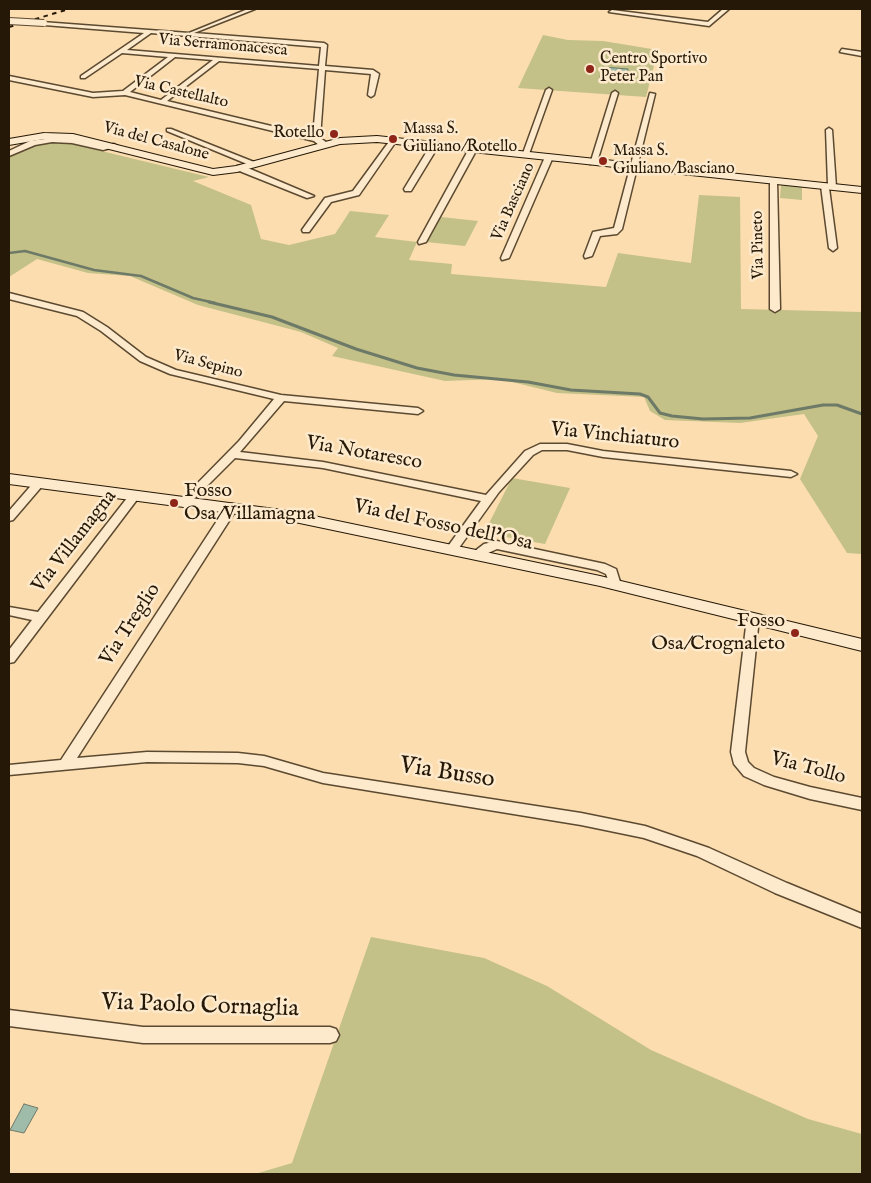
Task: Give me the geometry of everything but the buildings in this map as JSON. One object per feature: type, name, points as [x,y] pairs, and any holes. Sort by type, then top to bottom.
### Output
[{"type":"street","points":[[187,34],[252,9]]},
{"type":"street","points":[[615,9],[612,12],[709,24],[726,9]]},
{"type":"street","points":[[9,21],[324,45],[319,139]]},
{"type":"street","points":[[83,77],[149,32]]},
{"type":"street","name":"Via Serramonacesca","points":[[121,51],[375,72],[371,95]]},
{"type":"street","points":[[842,51],[862,54]]},
{"type":"street","points":[[125,93],[174,56]]},
{"type":"street","points":[[162,102],[217,60]]},
{"type":"street","name":"Via Castellalto","points":[[9,78],[93,96],[125,93],[319,139]]},
{"type":"street","points":[[525,154],[549,90]]},
{"type":"street","points":[[593,162],[615,93]]},
{"type":"street","points":[[588,256],[596,234],[614,232],[618,229],[652,94]]},
{"type":"street","points":[[169,130],[255,164]]},
{"type":"street","points":[[829,130],[829,187],[833,248]]},
{"type":"street","name":"Via del Casalone","points":[[9,142],[34,137],[62,136],[114,146],[207,172],[255,164],[319,139],[393,140],[862,190]]},
{"type":"street","points":[[306,230],[328,200],[352,196],[357,192],[393,140]]},
{"type":"street","points":[[9,154],[32,144],[48,141],[72,141],[101,148],[114,146]]},
{"type":"street","points":[[408,189],[436,145]]},
{"type":"street","points":[[422,242],[473,149]]},
{"type":"street","name":"Via Basciano","points":[[504,258],[549,157]]},
{"type":"street","points":[[240,168],[310,196]]},
{"type":"street","name":"Via Pineto","points":[[773,181],[775,309]]},
{"type":"street","name":"Via Sepino","points":[[9,296],[80,314],[104,329],[138,356],[158,366],[281,398],[418,411]]},
{"type":"street","points":[[186,501],[232,454],[281,398]]},
{"type":"street","name":"Via Vinchiaturo","points":[[452,549],[488,499],[529,453],[546,446],[791,474]]},
{"type":"street","name":"Via Notaresco","points":[[232,454],[332,466],[488,499]]},
{"type":"street","name":"Via del Fosso dell'Osa","points":[[9,479],[232,507],[308,519],[615,585],[862,645]]},
{"type":"street","points":[[9,518],[39,483]]},
{"type":"street","name":"Via Villamagna","points":[[9,659],[135,495]]},
{"type":"street","name":"Via Treglio","points":[[65,765],[232,507]]},
{"type":"street","points":[[9,611],[40,617]]},
{"type":"street","name":"Via Tollo","points":[[753,618],[738,752],[739,760],[745,768],[755,775],[778,784],[862,804]]},
{"type":"street","name":"Via Busso","points":[[9,770],[148,757],[254,760],[331,779],[599,822],[645,832],[688,846],[862,921]]},
{"type":"street","name":"Via Paolo Cornaglia","points":[[9,1018],[143,1035],[330,1036]]},
{"type":"shaded area","name":"Centro Sportivo Peter Pan","points":[[543,35],[568,40],[603,41],[658,50],[646,97],[518,88]]},
{"type":"shaded area","points":[[603,67],[628,69],[626,79],[600,77]]},
{"type":"shaded area","points":[[39,142],[74,142],[89,148],[209,177],[193,181],[251,205],[261,239],[289,245],[335,234],[350,211],[389,215],[375,237],[417,242],[409,260],[452,264],[451,274],[606,287],[618,253],[691,263],[699,195],[740,197],[741,309],[862,312],[862,554],[847,553],[800,479],[818,436],[804,414],[740,423],[665,420],[650,411],[644,397],[557,393],[500,379],[445,381],[332,356],[338,348],[301,332],[198,305],[130,276],[88,273],[37,259],[9,277],[9,157]]},
{"type":"shaded area","points":[[781,184],[802,185],[802,200],[780,198]]},
{"type":"shaded area","points":[[441,217],[478,221],[465,246],[426,242]]},
{"type":"shaded area","points":[[512,478],[570,488],[545,544],[484,533]]},
{"type":"shaded area","points":[[371,937],[484,958],[547,986],[651,1050],[808,1119],[862,1134],[862,1174],[255,1174],[292,1163]]},
{"type":"shaded area","points":[[24,1104],[38,1108],[24,1133],[10,1130]]},
{"type":"waterway","points":[[9,253],[25,251],[94,270],[141,276],[193,298],[215,303]]},
{"type":"waterway","points":[[209,302],[272,317],[356,349],[417,368],[454,375],[528,382],[571,390],[640,394],[648,397],[660,413],[672,416],[703,419],[750,418],[823,405],[837,405],[862,414]]},
{"type":"railway","points":[[9,27],[69,9]]},
{"type":"place","name":"Centro Sportivo Peter Pan","points":[[590,69]]},
{"type":"place","name":"Rotello","points":[[334,134]]},
{"type":"place","name":"Massa S. Giuliano/Rotello","points":[[393,139]]},
{"type":"place","name":"Massa S. Giuliano/Basciano","points":[[603,161]]},
{"type":"place","name":"Fosso Osa/Villamagna","points":[[174,503]]},
{"type":"place","name":"Fosso Osa/Crognaleto","points":[[795,633]]}]
